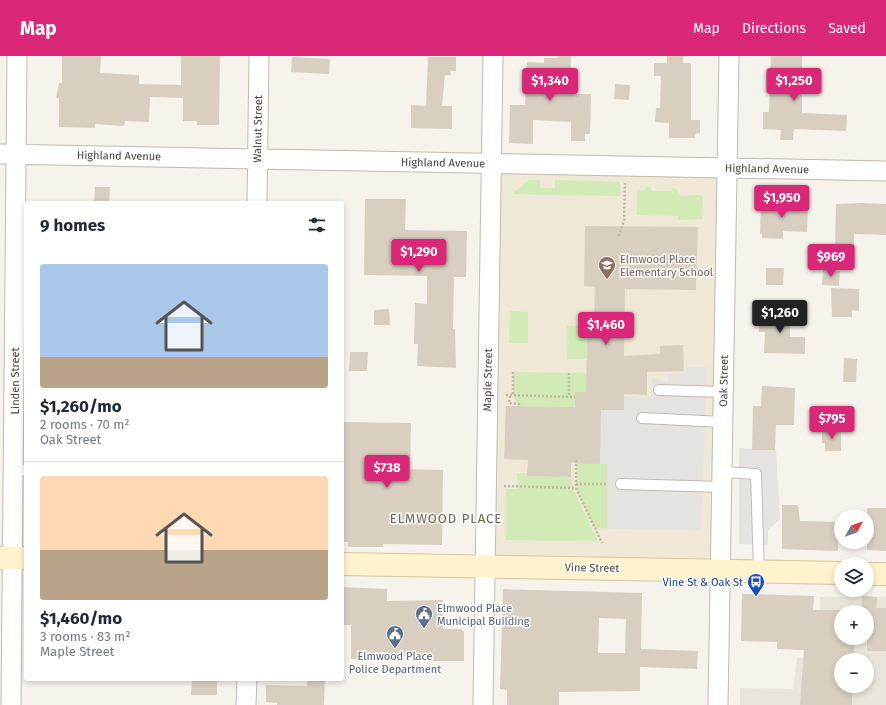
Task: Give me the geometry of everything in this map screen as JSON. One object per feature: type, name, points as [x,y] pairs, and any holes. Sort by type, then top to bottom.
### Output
[{"type":"main road","name":"Vine Street","points":[[344,564],[834,573]]},
{"type":"main road","points":[[874,574],[886,574]]},
{"type":"street","name":"Linden Street","points":[[11,705],[13,558],[20,471],[8,154],[17,56]]},
{"type":"street","name":"Walnut Street","points":[[257,201],[259,56]]},
{"type":"street","name":"Maple Street","points":[[483,705],[494,56]]},
{"type":"street","name":"Oak Street","points":[[718,705],[729,56]]},
{"type":"street","name":"Highland Avenue","points":[[8,154],[886,171]]},
{"type":"street","points":[[246,705],[247,681]]},
{"type":"lane","points":[[659,390],[724,392]]},
{"type":"lane","points":[[642,418],[723,422]]},
{"type":"lane","points":[[621,484],[723,480],[756,474],[759,572]]},
{"type":"path","points":[[619,236],[624,221],[626,166]]},
{"type":"path","points":[[513,372],[509,403],[519,404],[519,406]]},
{"type":"path","points":[[569,373],[569,397]]},
{"type":"path","points":[[504,395],[575,397]]},
{"type":"path","points":[[576,460],[576,486],[602,543]]},
{"type":"path","points":[[504,486],[576,486],[605,484]]},
{"type":"shaded area","name":"Elmwood Place Elementary School","points":[[491,164],[727,168],[721,571],[485,566]]},
{"type":"shaded area","points":[[686,367],[707,367],[701,530],[607,529],[607,464],[600,464],[601,409],[624,397],[653,398],[652,377],[667,383],[668,374],[685,374]]},
{"type":"shaded area","points":[[739,448],[776,450],[780,519],[768,530],[768,545],[739,544]]},
{"type":"shaded area","points":[[820,597],[886,597],[886,705],[740,705],[740,688],[793,689],[797,658],[822,656]]},
{"type":"green space","points":[[529,180],[540,180],[540,188],[555,188],[555,180],[620,182],[620,196],[512,194]]},
{"type":"green space","points":[[646,187],[651,187],[652,191],[672,191],[672,188],[675,188],[681,196],[700,195],[703,198],[702,219],[678,220],[678,216],[637,215],[637,193],[640,190],[645,190]]},
{"type":"green space","points":[[510,311],[528,312],[528,343],[509,343]]},
{"type":"green space","points":[[567,326],[594,326],[594,330],[587,337],[586,359],[567,359]]},
{"type":"green space","points":[[513,372],[586,373],[586,392],[576,407],[519,406],[513,396]]},
{"type":"green space","points":[[576,460],[580,463],[607,464],[607,529],[595,528],[576,488]]},
{"type":"green space","points":[[517,473],[527,473],[527,476],[571,477],[574,490],[598,541],[506,540],[506,489],[518,489]]},
{"type":"building","points":[[62,56],[101,56],[100,73],[139,75],[139,84],[181,85],[181,56],[220,56],[219,125],[197,125],[197,121],[183,121],[183,98],[150,97],[149,122],[125,121],[124,126],[95,124],[95,128],[59,127],[59,98],[56,98],[59,83],[62,83]]},
{"type":"building","points":[[558,56],[571,56],[570,88],[576,88],[576,94],[591,94],[590,134],[585,134],[585,141],[571,141],[571,122],[533,120],[533,144],[509,143],[510,105],[525,105],[527,62],[544,63],[544,58],[557,58]]},
{"type":"building","points":[[667,56],[683,56],[683,63],[691,63],[691,120],[700,120],[700,133],[695,134],[695,138],[669,138],[669,123],[655,122],[656,108],[660,108],[661,76],[654,76],[654,63],[667,63]]},
{"type":"building","points":[[771,56],[802,56],[802,113],[847,115],[846,131],[794,129],[793,140],[780,140],[781,130],[763,129],[763,112],[769,112]]},
{"type":"building","points":[[292,57],[330,59],[329,74],[291,72]]},
{"type":"building","points":[[428,57],[456,57],[456,71],[450,71],[451,75],[445,75],[442,106],[452,106],[452,129],[411,128],[411,105],[426,106]]},
{"type":"building","points":[[615,84],[630,85],[629,100],[614,99]]},
{"type":"building","points":[[95,187],[110,187],[109,201],[94,201]]},
{"type":"building","points":[[365,199],[406,199],[405,230],[467,231],[466,277],[454,277],[453,329],[455,329],[456,368],[417,366],[418,344],[414,344],[415,303],[427,304],[427,276],[364,275]]},
{"type":"building","points":[[761,201],[784,202],[784,206],[808,207],[807,232],[783,231],[783,239],[762,238],[762,234],[760,234]]},
{"type":"building","points":[[836,204],[886,204],[886,235],[854,234],[854,245],[835,245]]},
{"type":"building","name":"Elmwood Place Elementary School","points":[[585,226],[698,227],[696,290],[625,289],[624,356],[660,354],[660,346],[683,345],[684,371],[647,372],[647,395],[624,394],[624,410],[601,410],[600,464],[571,463],[571,477],[527,476],[528,460],[504,459],[506,406],[575,407],[575,392],[586,392],[587,337],[594,330],[595,287],[584,286]]},
{"type":"building","points":[[766,268],[784,268],[783,285],[766,285]]},
{"type":"building","points":[[823,270],[840,271],[839,286],[822,285]]},
{"type":"building","points":[[831,288],[859,289],[859,311],[852,310],[852,317],[832,317]]},
{"type":"building","points":[[389,309],[390,325],[374,325],[374,310]]},
{"type":"building","points":[[759,311],[790,311],[790,337],[805,337],[805,354],[764,353],[765,332],[759,332]]},
{"type":"building","points":[[350,352],[368,352],[367,371],[349,371]]},
{"type":"building","points":[[844,358],[857,359],[856,382],[843,382]]},
{"type":"building","points":[[762,386],[795,388],[794,425],[776,425],[775,450],[752,450],[753,406],[761,406]]},
{"type":"building","points":[[344,422],[411,423],[410,469],[443,470],[442,545],[383,544],[383,547],[348,547],[348,542],[344,542]]},
{"type":"building","points":[[822,429],[841,429],[841,451],[825,451],[825,443],[822,443]]},
{"type":"building","points":[[782,505],[798,505],[800,521],[834,522],[834,549],[838,549],[838,551],[782,549]]},
{"type":"building","points":[[886,508],[886,551],[867,550],[874,549],[874,509],[867,509]]},
{"type":"building","points":[[344,587],[387,589],[387,601],[443,600],[443,629],[462,629],[462,631],[464,631],[464,661],[428,661],[428,656],[366,655],[366,659],[351,659],[351,625],[344,625]]},
{"type":"building","points":[[503,589],[642,593],[641,649],[698,651],[697,669],[640,667],[640,691],[559,692],[559,705],[507,705],[507,690],[500,689]],"holes":[[[599,618],[626,619],[625,653],[598,653]]]},
{"type":"building","points":[[742,594],[814,596],[813,610],[834,610],[834,645],[854,645],[854,653],[834,653],[834,693],[852,693],[852,705],[800,705],[804,650],[777,649],[777,642],[741,641]]},
{"type":"building","points":[[862,597],[877,597],[876,608],[886,608],[886,651],[867,651],[867,645],[874,645],[874,605],[861,605]]},
{"type":"building","points":[[192,681],[217,681],[217,695],[191,695]]},
{"type":"building","points":[[307,681],[325,681],[324,705],[277,705],[277,703],[266,702],[266,685],[307,686]]},
{"type":"place","name":"Elmwood Place Elementary School","points":[[607,280]]},
{"type":"place","name":"Vine St & Oak St","points":[[756,597]]},
{"type":"place","name":"Elmwood Place Municipal Building","points":[[424,629]]},
{"type":"place","name":"Elmwood Place Police Department","points":[[395,649]]},
{"type":"district","name":"ELMWOOD PLACE","points":[[446,518]]}]
